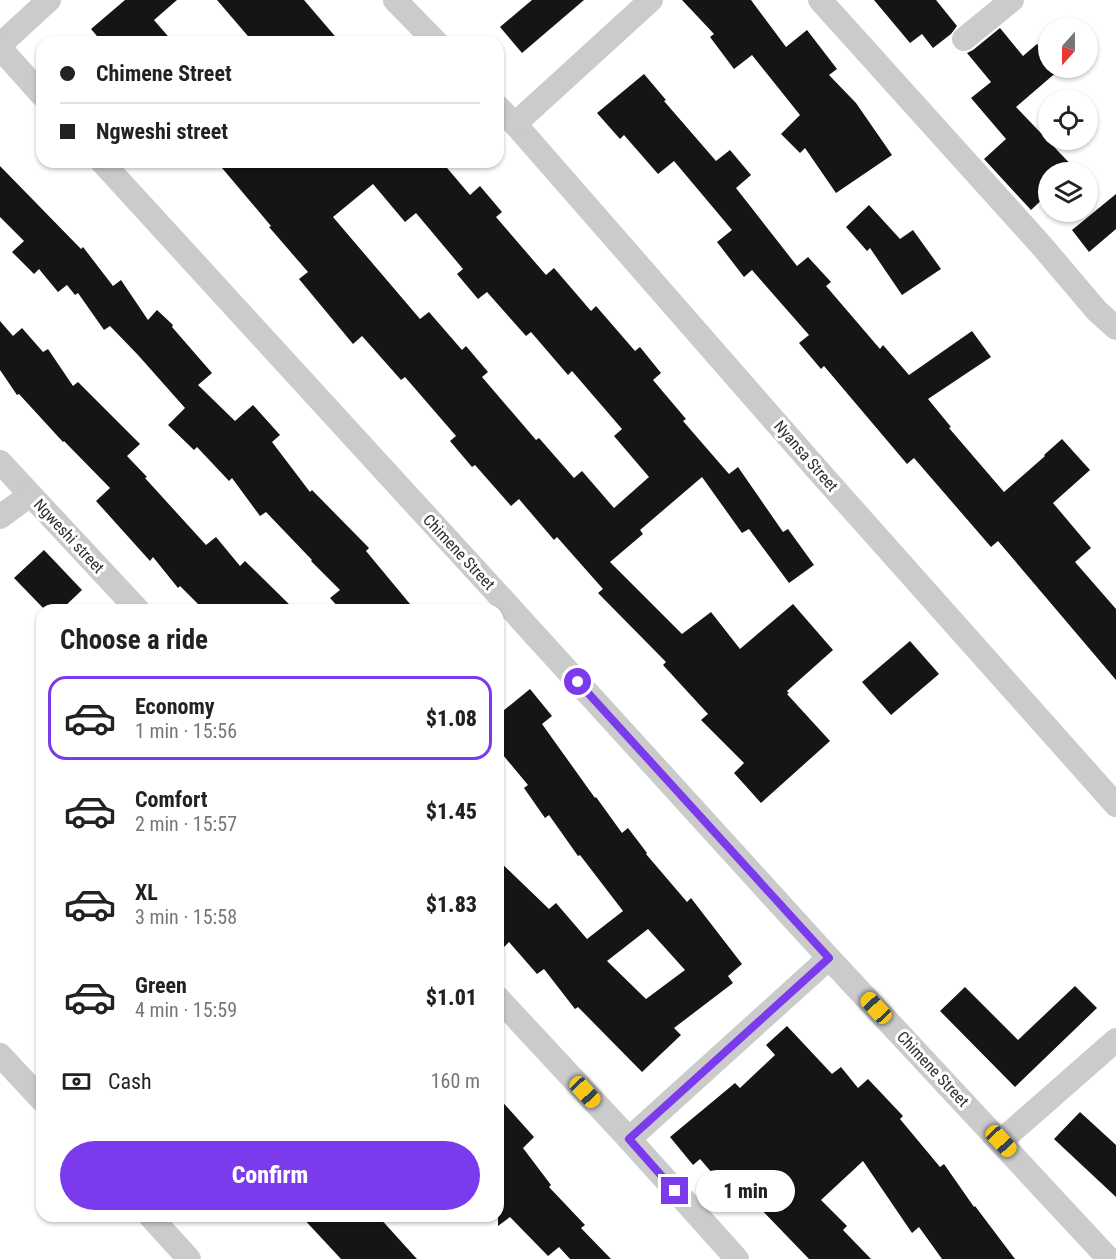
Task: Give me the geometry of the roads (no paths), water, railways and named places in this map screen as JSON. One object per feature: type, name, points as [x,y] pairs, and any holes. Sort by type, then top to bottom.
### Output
[{"type":"street","points":[[36,88],[0,46],[48,0]]},
{"type":"street","points":[[395,0],[430,36]]},
{"type":"street","points":[[515,124],[651,0]]},
{"type":"street","points":[[820,0],[1098,311],[1116,328]]},
{"type":"street","points":[[964,39],[1012,0]]},
{"type":"street","name":"Nyansa Street","points":[[504,112],[822,475],[1116,805]]},
{"type":"street","name":"Chimene Street","points":[[107,168],[829,958],[1109,1259]]},
{"type":"street","name":"Ngweshi street","points":[[0,462],[132,604]]},
{"type":"street","points":[[0,517],[30,495]]},
{"type":"street","points":[[629,1139],[829,958]]},
{"type":"street","points":[[504,1004],[737,1259]]},
{"type":"street","points":[[1001,1141],[1116,1040]]},
{"type":"street","points":[[0,1055],[36,1094]]},
{"type":"street","points":[[155,1222],[189,1259]]}]
